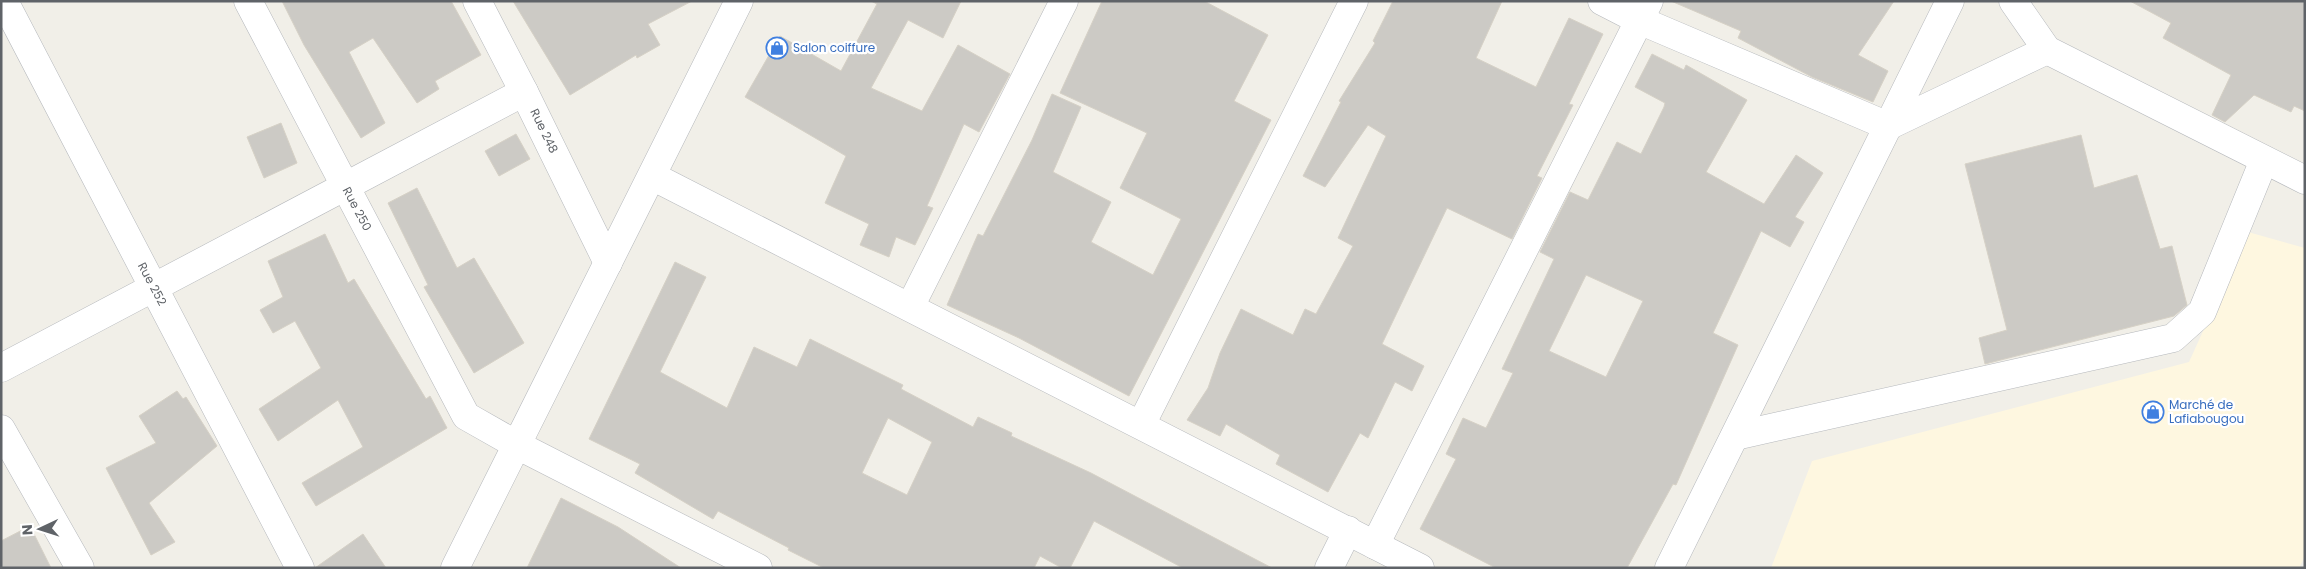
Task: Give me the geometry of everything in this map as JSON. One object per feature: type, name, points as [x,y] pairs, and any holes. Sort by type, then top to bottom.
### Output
[{"type":"street","name":"Rue 252","points":[[4,1],[300,568]]},
{"type":"street","name":"Rue 250","points":[[248,1],[466,416],[517,445]]},
{"type":"street","name":"Rue 248","points":[[477,1],[608,263]]},
{"type":"street","points":[[910,307],[1064,1]]},
{"type":"street","points":[[1141,425],[1354,1]]},
{"type":"street","points":[[1602,1],[1644,11],[1888,126]]},
{"type":"street","points":[[1669,568],[1950,1]]},
{"type":"street","points":[[2013,1],[2046,50],[2305,180]]},
{"type":"street","points":[[456,568],[652,176],[731,7]]},
{"type":"street","points":[[1375,545],[1644,11]]},
{"type":"street","points":[[1888,126],[2046,50]]},
{"type":"street","points":[[1,368],[524,92]]},
{"type":"street","points":[[1735,436],[2172,338],[2202,312],[2264,160]]},
{"type":"street","points":[[652,176],[1420,568]]},
{"type":"street","points":[[1,429],[80,568]]},
{"type":"street","points":[[517,445],[758,568]]},
{"type":"street","points":[[1329,568],[1348,530]]},
{"type":"shaded area","name":"Marché de Lafiabougou","points":[[2248,232],[2305,248],[2305,556],[2299,568],[1771,568],[1812,461],[2189,362]]},
{"type":"building","points":[[282,1],[451,1],[481,55],[435,81],[439,89],[417,103],[373,38],[349,52],[385,123],[361,138],[304,45]]},
{"type":"building","points":[[513,1],[692,1],[648,24],[660,45],[637,58],[636,55],[570,95]]},
{"type":"building","points":[[871,1],[961,1],[943,38],[908,20],[871,88],[922,111],[958,45],[1010,74],[979,132],[964,124],[927,206],[933,208],[915,245],[896,237],[889,257],[860,245],[869,224],[825,203],[846,156],[745,97],[780,36],[841,71],[877,4]]},
{"type":"building","points":[[1102,1],[1204,1],[1268,35],[1234,101],[1271,120],[1129,396],[1019,338],[947,305],[978,234],[983,236],[1032,140],[1052,94],[1081,107],[1053,172],[1111,202],[1091,242],[1153,275],[1181,219],[1120,188],[1147,133],[1060,93]]},
{"type":"building","points":[[1393,1],[1502,1],[1476,58],[1536,87],[1569,18],[1603,34],[1569,104],[1573,105],[1537,176],[1542,178],[1512,239],[1447,208],[1382,344],[1424,366],[1412,391],[1395,382],[1368,438],[1360,433],[1328,492],[1276,464],[1280,455],[1226,424],[1220,436],[1187,420],[1208,388],[1220,353],[1241,309],[1293,335],[1305,309],[1316,314],[1353,246],[1338,238],[1386,136],[1368,125],[1325,187],[1303,176],[1341,102],[1339,101],[1375,43],[1373,41]]},
{"type":"building","points":[[1671,1],[1894,1],[1858,55],[1888,71],[1873,102],[1812,77],[1738,38],[1741,31]]},
{"type":"building","points":[[2130,1],[2305,1],[2305,111],[2294,106],[2291,112],[2254,95],[2225,122],[2212,115],[2231,75],[2163,38],[2171,23]]},
{"type":"building","points":[[1652,54],[1684,70],[1686,65],[1747,100],[1706,172],[1764,204],[1796,155],[1823,173],[1795,217],[1804,222],[1790,247],[1761,231],[1713,333],[1738,345],[1676,485],[1673,484],[1627,568],[1496,568],[1420,529],[1456,459],[1446,454],[1463,418],[1486,428],[1513,373],[1502,369],[1554,259],[1540,252],[1570,192],[1588,200],[1617,142],[1641,154],[1664,107],[1665,103],[1635,87]],"holes":[[[1586,275],[1643,301],[1606,377],[1549,351]]]},
{"type":"building","points":[[281,123],[297,163],[264,178],[247,137]]},
{"type":"building","points":[[516,134],[530,159],[499,176],[485,151]]},
{"type":"building","points":[[2081,135],[2094,188],[2137,175],[2160,249],[2172,246],[2187,305],[2174,316],[1985,364],[1979,338],[2007,330],[1965,164]]},
{"type":"building","points":[[417,188],[457,268],[474,258],[524,343],[474,373],[424,287],[428,285],[388,203]]},
{"type":"building","points":[[325,234],[348,283],[354,279],[426,399],[430,396],[447,428],[316,506],[302,483],[363,447],[338,400],[278,441],[259,409],[321,368],[295,321],[273,333],[260,310],[283,297],[268,261]]},
{"type":"building","points":[[675,262],[706,277],[660,372],[727,408],[754,347],[797,367],[810,339],[903,385],[901,389],[973,427],[978,417],[1012,433],[1011,436],[1091,473],[1272,568],[1183,568],[1094,521],[1070,568],[1062,568],[1040,556],[1034,568],[824,568],[718,511],[713,519],[635,473],[640,464],[589,439]],"holes":[[[888,418],[932,442],[907,495],[862,473]]]},
{"type":"building","points":[[177,391],[183,399],[186,397],[217,446],[149,503],[175,542],[151,555],[106,468],[156,443],[139,416]]},
{"type":"building","points":[[561,498],[618,527],[681,568],[527,568]]},
{"type":"building","points":[[30,526],[51,568],[1,568],[1,541]]},
{"type":"building","points":[[363,534],[386,568],[315,568]]},
{"type":"place","name":"Salon coiffure","points":[[777,48]]},
{"type":"place","name":"Marché de Lafiabougou","points":[[2153,412]]}]
